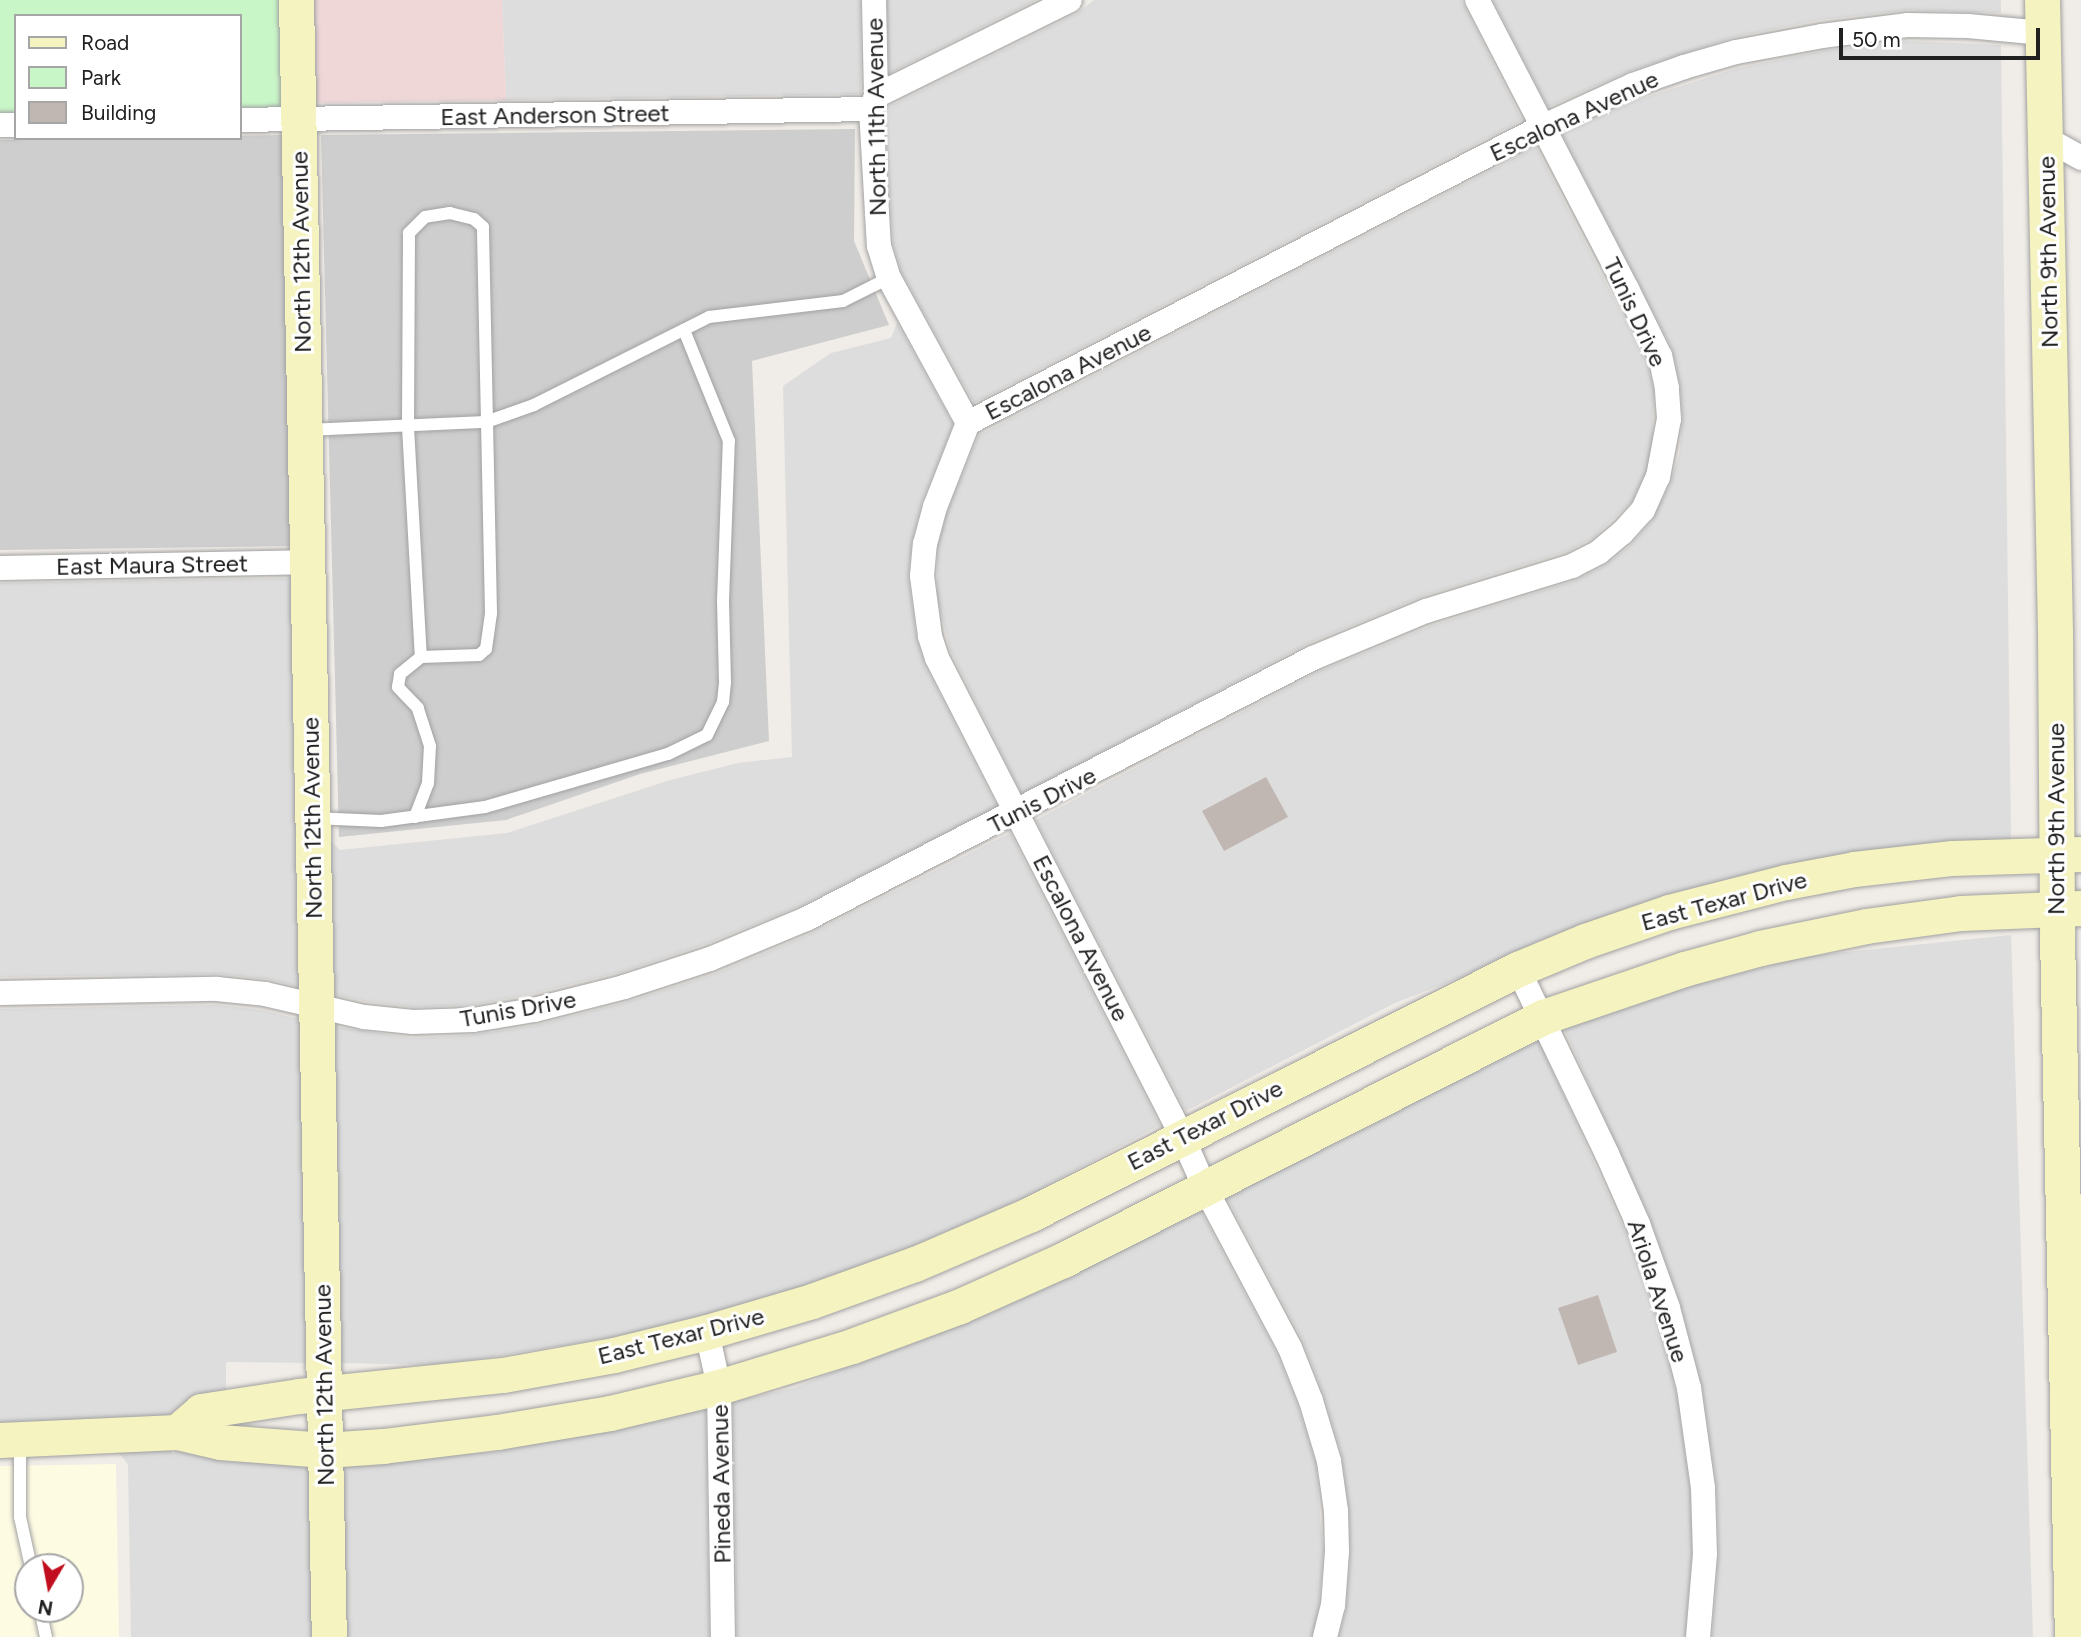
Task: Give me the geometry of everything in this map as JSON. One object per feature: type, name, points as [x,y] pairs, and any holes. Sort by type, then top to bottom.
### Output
[{"type":"street","name":"North 12th Avenue","points":[[296,0],[305,562],[329,1637]]},
{"type":"street","name":"North 11th Avenue","points":[[874,0],[873,103],[879,246],[889,278],[968,423]]},
{"type":"street","name":"East Anderson Street","points":[[242,120],[873,103],[1070,0]]},
{"type":"street","name":"Tunis Drive","points":[[0,993],[217,989],[265,994],[364,1017],[413,1022],[473,1020],[534,1010],[624,987],[710,959],[806,919],[1313,658],[1426,611],[1572,566],[1615,539],[1643,510],[1658,477],[1669,419],[1667,387],[1660,356],[1477,0]]},
{"type":"street","name":"Escalona Avenue","points":[[1325,1637],[1332,1606],[1337,1551],[1329,1461],[1311,1401],[1290,1348],[1205,1188],[1182,1136],[937,658],[924,600],[925,544],[934,507],[968,423],[1542,127],[1633,85],[1736,52],[1822,36],[1908,26],[1968,26],[2043,17]]},
{"type":"street","name":"North 9th Avenue","points":[[2043,17],[2069,853],[2073,1637]]},
{"type":"street","points":[[2047,139],[2081,158]]},
{"type":"street","name":"East Maura Street","points":[[0,568],[305,562]]},
{"type":"street","name":"East Texar Drive","points":[[177,1432],[201,1411],[324,1394],[503,1375],[614,1355],[707,1332],[812,1301],[915,1264],[1031,1214],[1518,969],[1669,912],[1786,882],[1854,869],[1952,858],[2069,853]]},
{"type":"street","points":[[10,1440],[177,1432],[220,1442],[325,1450],[497,1432],[610,1413],[719,1387],[852,1346],[960,1306],[1063,1261],[1543,1017],[1684,969],[1760,948],[1880,924],[1961,913],[2069,908]]},
{"type":"street","name":"Ariola Avenue","points":[[1518,969],[1543,1017],[1638,1224],[1668,1308],[1689,1388],[1704,1501],[1705,1554],[1698,1637]]},
{"type":"street","name":"Pineda Avenue","points":[[707,1332],[719,1387],[723,1637]]},
{"type":"lane","points":[[415,817],[428,783],[430,746],[418,708],[398,687],[400,674],[421,657],[472,657],[486,649],[491,613],[483,227],[474,219],[450,213],[425,217],[409,233],[408,427],[421,657]]},
{"type":"lane","points":[[304,430],[486,422],[534,405],[709,317],[843,300],[889,278]]},
{"type":"lane","points":[[312,818],[381,821],[485,807],[668,754],[707,735],[723,702],[723,601],[729,441],[684,330]]},
{"type":"lane","points":[[10,1440],[20,1517],[28,1553]]},
{"type":"shaded area","points":[[310,0],[502,0],[506,100],[312,103]]},
{"type":"shaded area","points":[[502,0],[860,0],[861,94],[506,100]]},
{"type":"shaded area","points":[[887,0],[1036,0],[889,73]]},
{"type":"shaded area","points":[[1094,0],[1461,0],[1522,120],[974,403],[901,271],[893,242],[885,111],[886,108],[1076,14]]},
{"type":"shaded area","points":[[1493,0],[2001,0],[2001,13],[1907,10],[1820,20],[1734,37],[1629,71],[1548,107]]},
{"type":"shaded area","points":[[1908,41],[2001,45],[2011,840],[1523,948],[1488,967],[1395,1003],[1186,1111],[1036,820],[1318,672],[1430,626],[1577,580],[1604,566],[1630,546],[1652,521],[1670,484],[1679,455],[1683,417],[1680,383],[1672,348],[1562,134],[1637,100],[1738,68],[1823,51]]},
{"type":"shaded area","points":[[855,129],[854,241],[889,325],[752,361],[769,741],[640,774],[506,820],[339,837],[321,135]]},
{"type":"shaded area","points":[[285,135],[291,546],[0,550],[0,140],[242,140],[242,136]]},
{"type":"shaded area","points":[[1536,147],[1647,363],[1654,391],[1652,448],[1646,472],[1632,501],[1593,538],[1568,551],[1423,596],[1309,643],[1022,794],[950,650],[937,597],[938,546],[947,512],[979,435]]},
{"type":"shaded area","points":[[897,323],[953,425],[922,501],[912,540],[908,575],[917,640],[925,666],[997,807],[802,905],[706,944],[621,972],[532,994],[472,1005],[414,1007],[330,994],[328,838],[340,850],[507,833],[670,780],[738,763],[792,757],[783,386],[831,353],[891,338]]},
{"type":"shaded area","points":[[291,578],[302,987],[267,979],[219,974],[0,977],[0,583]]},
{"type":"shaded area","points":[[1010,833],[1160,1125],[1001,1210],[869,1265],[698,1319],[640,1333],[442,1365],[337,1363],[330,1026],[411,1038],[472,1035],[537,1025],[627,1002],[714,974],[810,934]]},
{"type":"shaded area","points":[[2011,935],[2033,1637],[1712,1637],[1719,1553],[1717,1486],[1702,1385],[1680,1302],[1650,1218],[1563,1026],[1644,998],[1807,956]]},
{"type":"shaded area","points":[[216,1005],[262,1010],[303,1020],[310,1363],[226,1362],[226,1391],[174,1416],[167,1414],[166,1418],[0,1425],[0,1009]]},
{"type":"shaded area","points":[[1537,1037],[1625,1231],[1655,1314],[1676,1393],[1690,1489],[1692,1554],[1685,1637],[1339,1637],[1346,1609],[1351,1552],[1342,1455],[1324,1395],[1303,1341],[1225,1194]]},
{"type":"shaded area","points":[[1199,1208],[1278,1356],[1316,1465],[1323,1551],[1319,1604],[1312,1637],[737,1637],[733,1401],[794,1388],[900,1345]]},
{"type":"shaded area","points":[[706,1407],[709,1637],[342,1637],[339,1464],[496,1452]]},
{"type":"shaded area","points":[[169,1448],[173,1454],[179,1449],[227,1458],[228,1462],[274,1460],[311,1464],[315,1637],[131,1637],[128,1464],[117,1451]]},
{"type":"shaded area","points":[[116,1464],[119,1637],[0,1637],[0,1466]]},
{"type":"green space","points":[[0,0],[296,0],[298,119],[242,120],[242,14],[14,14],[14,125],[0,125]]},
{"type":"building","points":[[1266,777],[1288,817],[1224,851],[1202,811]]},
{"type":"building","points":[[1598,1295],[1617,1352],[1578,1365],[1558,1308]]}]
